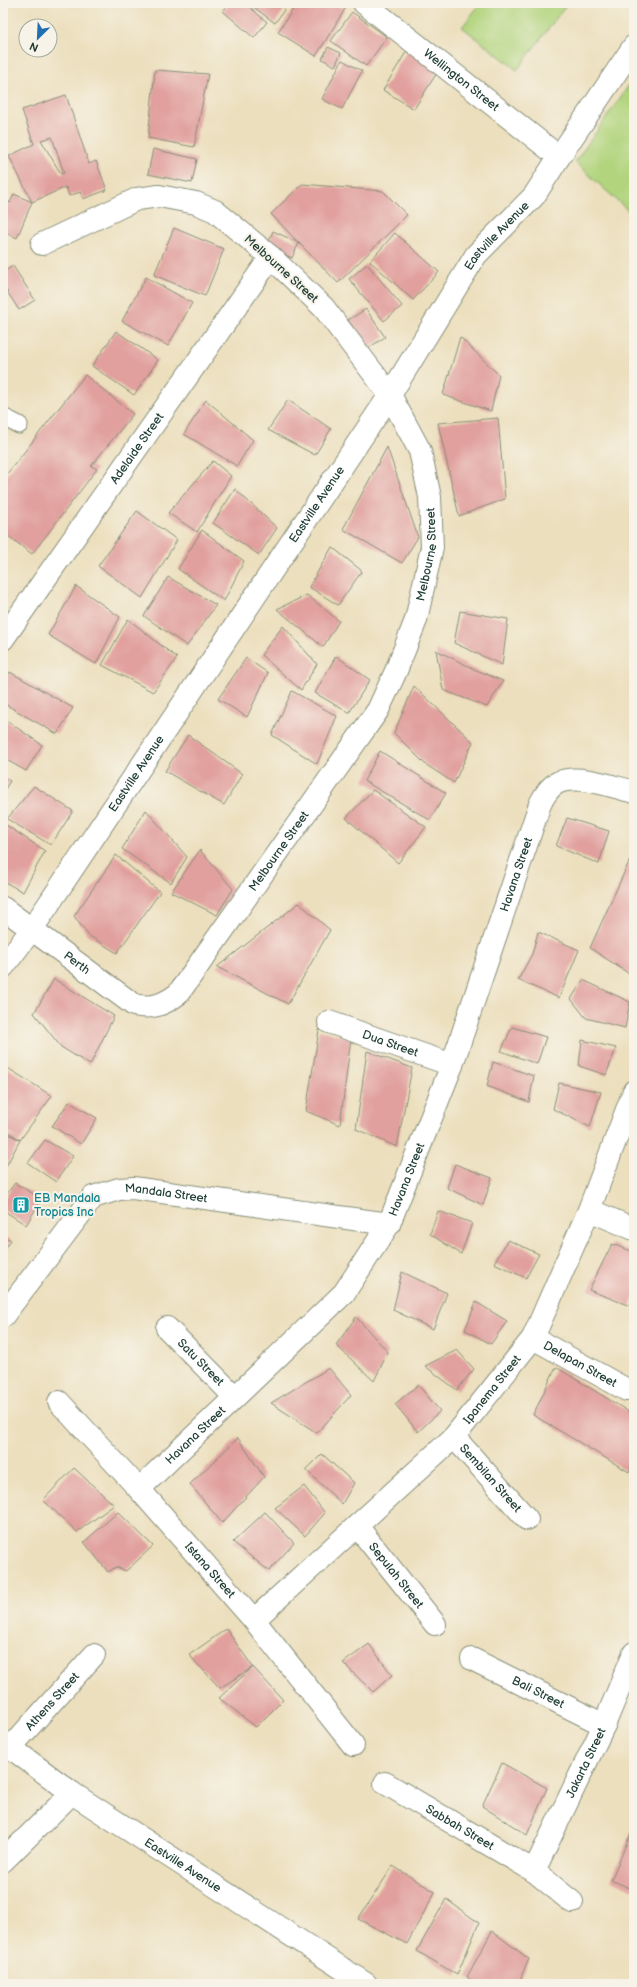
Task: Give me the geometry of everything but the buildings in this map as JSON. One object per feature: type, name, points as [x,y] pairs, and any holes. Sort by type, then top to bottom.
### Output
[{"type":"street","name":"Wellington Street","points":[[364,3],[559,157]]},
{"type":"street","name":"Eastville Avenue","points":[[3,967],[32,929],[390,394],[476,255],[534,196],[634,46]]},
{"type":"street","name":"Melbourne Street","points":[[42,244],[137,199],[159,196],[196,203],[215,211],[271,257],[324,308],[390,394],[420,452],[430,497],[432,547],[416,620],[396,671],[378,710],[178,994],[166,1003],[155,1007]]},
{"type":"street","name":"Adelaide Street","points":[[3,639],[271,257]]},
{"type":"street","name":"Havana Street","points":[[139,1489],[344,1293],[389,1224],[452,1065],[540,804],[548,790],[557,783],[580,779],[634,792]]},
{"type":"street","name":"Perth","points":[[3,908],[134,1005],[144,1008],[155,1007]]},
{"type":"street","name":"Dua Street","points":[[329,1022],[452,1065]]},
{"type":"street","name":"Ipanema Street","points":[[254,1620],[454,1437],[532,1338],[589,1210],[634,1091]]},
{"type":"street","name":"Mandala Street","points":[[3,1316],[93,1197],[119,1189],[132,1188],[389,1224]]},
{"type":"street","points":[[589,1210],[634,1229]]},
{"type":"street","name":"Satu Street","points":[[166,1328],[235,1397]]},
{"type":"street","name":"Delapan Street","points":[[532,1338],[627,1390]]},
{"type":"street","name":"Istana Street","points":[[60,1402],[254,1620],[353,1745]]},
{"type":"street","name":"Sembilan Street","points":[[454,1437],[527,1519]]},
{"type":"street","name":"Sepulah Street","points":[[357,1526],[435,1624]]},
{"type":"street","name":"Jakarta Street","points":[[534,1871],[604,1724],[634,1653]]},
{"type":"street","name":"Athens Street","points":[[7,1745],[94,1655]]},
{"type":"street","name":"Bali Street","points":[[472,1659],[604,1724]]},
{"type":"street","name":"Eastville Avenue","points":[[7,1745],[72,1793],[366,1984]]},
{"type":"street","name":"Sabbah Street","points":[[385,1783],[534,1871],[572,1902]]},
{"type":"street","points":[[3,1861],[72,1793]]},
{"type":"lane","points":[[3,417],[20,425]]},
{"type":"green space","points":[[481,3],[568,3],[517,70],[462,27]]},
{"type":"green space","points":[[634,78],[634,216],[575,162]]},
{"type":"place","name":"EB Mandala Tropics Inc","points":[[21,1205]]}]
